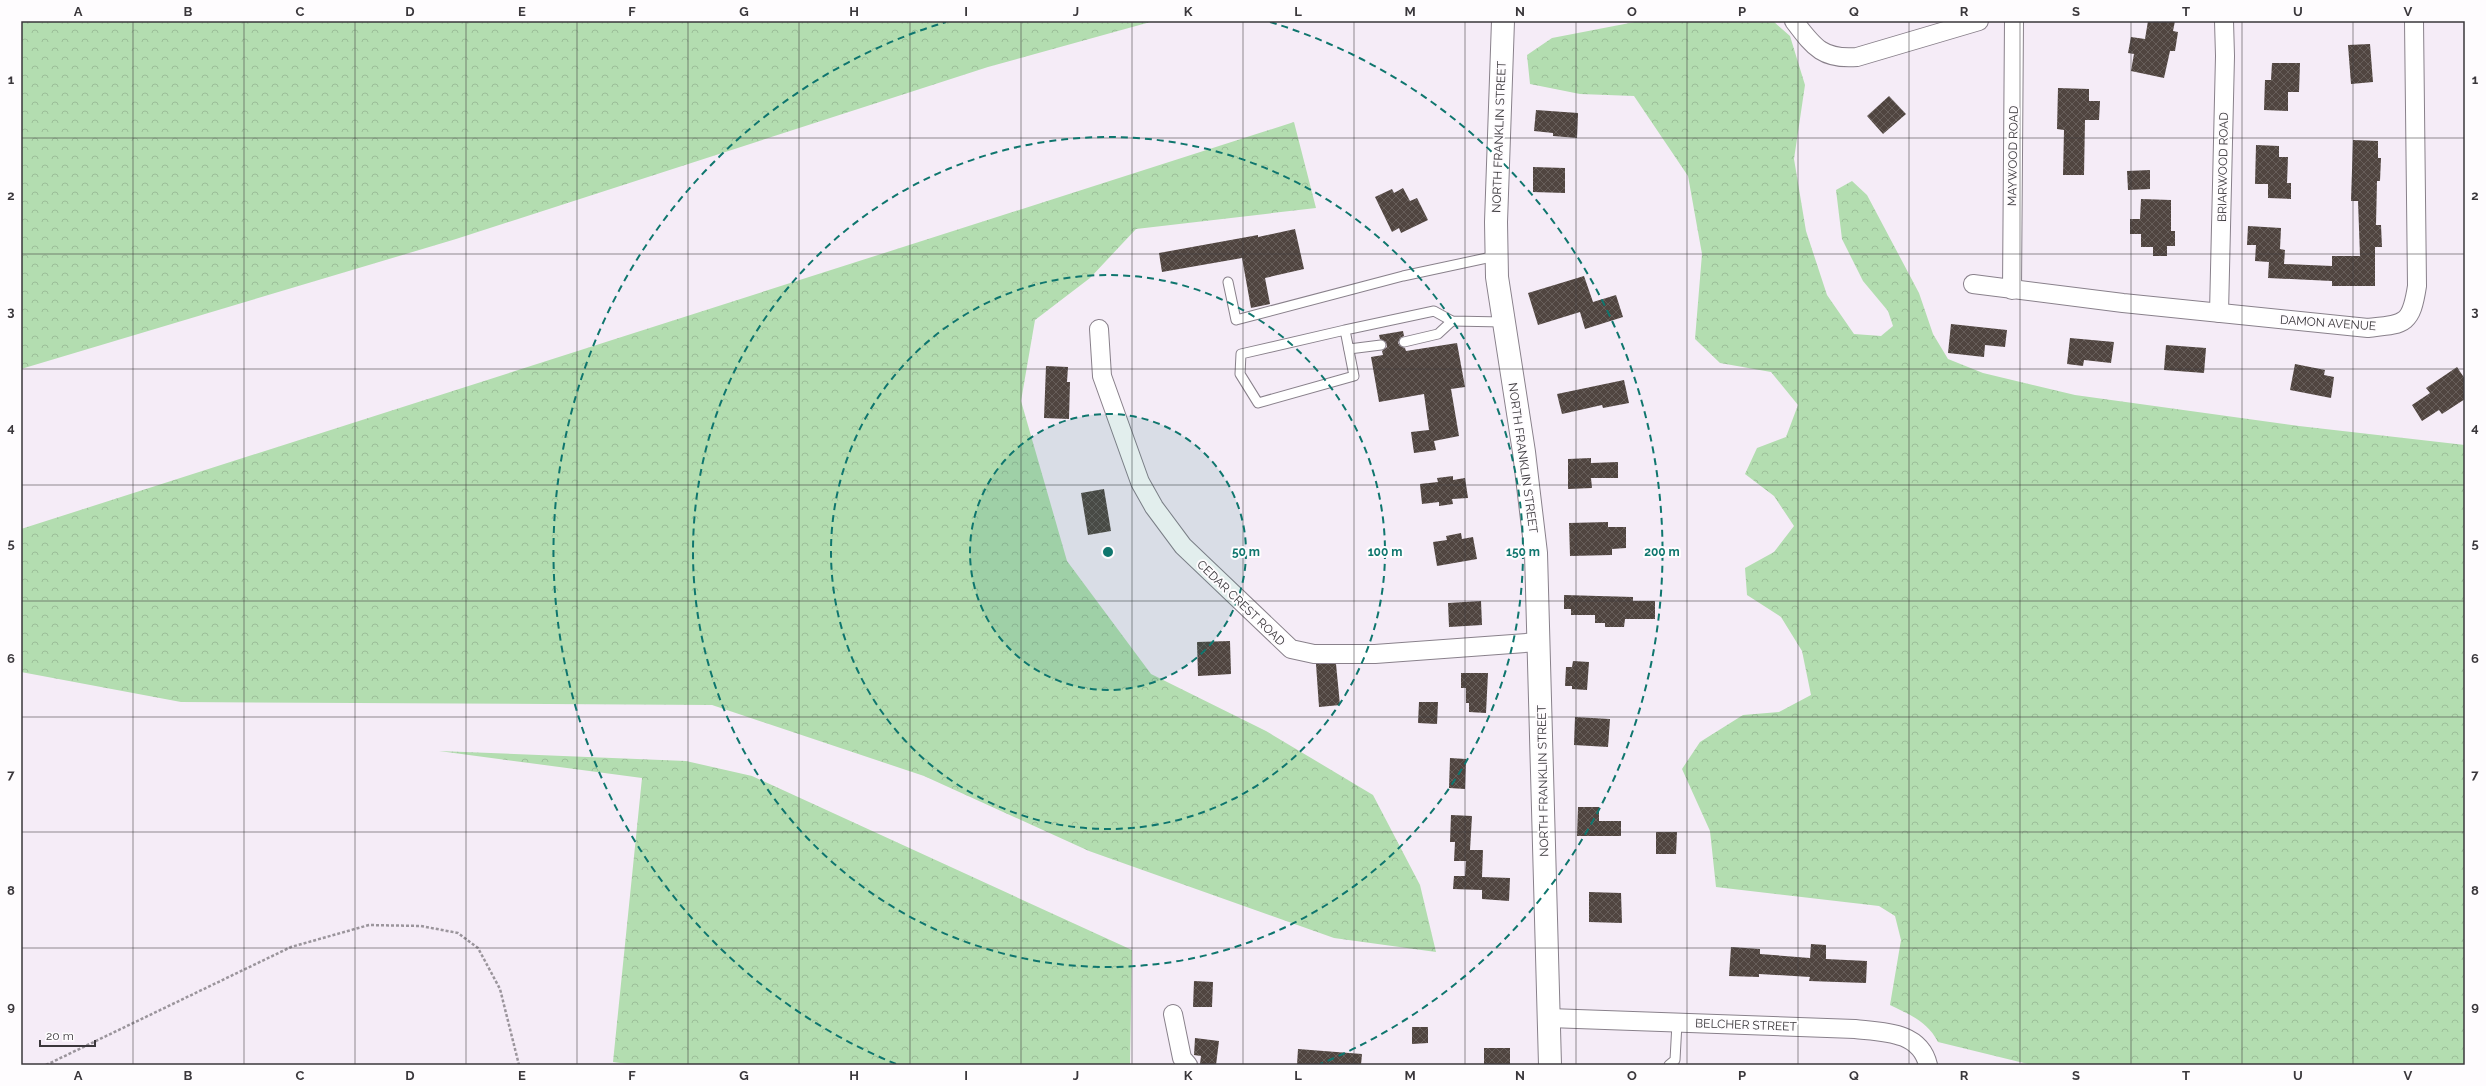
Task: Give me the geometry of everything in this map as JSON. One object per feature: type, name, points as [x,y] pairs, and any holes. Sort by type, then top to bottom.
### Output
[{"type":"main road","name":"NORTH FRANKLIN STREET","points":[[1503,21],[1496,256],[1503,322],[1529,486],[1536,553],[1550,1065]]},
{"type":"street","points":[[1794,21],[1818,49],[1825,54],[1845,58],[1857,57],[1979,21]]},
{"type":"street","name":"MAYWOOD ROAD","points":[[2012,290],[2011,192],[2015,46],[2014,21]]},
{"type":"street","name":"BRIARWOOD ROAD","points":[[2219,313],[2225,56],[2224,21]]},
{"type":"street","name":"DAMON AVENUE","points":[[1973,284],[2012,290],[2368,328],[2398,325],[2409,316],[2414,307],[2416,286],[2414,21]]},
{"type":"street","name":"CEDAR CREST ROAD","points":[[1099,329],[1102,376],[1140,482],[1154,507],[1183,546],[1290,649],[1314,654],[1375,654],[1539,642]]},
{"type":"street","points":[[1172,1014],[1182,1058],[1188,1065]]},
{"type":"street","name":"BELCHER STREET","points":[[1549,1018],[1855,1029],[1896,1033],[1917,1044],[1928,1065]]},
{"type":"lane","points":[[1228,282],[1236,320],[1403,276],[1496,256]]},
{"type":"lane","points":[[1345,330],[1354,376],[1258,403],[1240,374],[1241,354],[1345,330],[1434,311],[1452,321],[1503,322]]},
{"type":"lane","points":[[1404,342],[1438,334],[1452,321]]},
{"type":"lane","points":[[1348,348],[1381,345]]},
{"type":"lane","points":[[1669,1065],[1675,1060],[1677,1023]]},
{"type":"path","points":[[46,1065],[292,947],[369,925],[421,926],[458,933],[478,948],[500,988],[519,1065]]},
{"type":"green space","points":[[21,21],[1154,21],[988,67],[456,239],[21,369]]},
{"type":"green space","points":[[1640,21],[1773,21],[1790,36],[1805,85],[1794,159],[1806,231],[1827,295],[1854,334],[1881,336],[1893,326],[1888,311],[1863,281],[1842,239],[1836,190],[1852,181],[1867,195],[1919,293],[1933,334],[1948,359],[1983,373],[2075,395],[2299,426],[2465,445],[2465,1065],[2032,1065],[1938,1042],[1929,1029],[1917,1019],[1890,1005],[1901,940],[1895,916],[1879,906],[1716,887],[1710,831],[1682,769],[1700,742],[1743,715],[1779,712],[1811,695],[1802,651],[1781,617],[1747,595],[1745,568],[1774,552],[1794,526],[1774,496],[1745,474],[1757,448],[1786,437],[1798,405],[1771,372],[1720,363],[1695,339],[1702,254],[1688,176],[1634,96],[1580,94],[1530,84],[1527,55],[1552,38]]},
{"type":"green space","points":[[1294,122],[1316,208],[1136,229],[1090,278],[1035,320],[1021,401],[1067,561],[1151,674],[1266,731],[1373,795],[1420,885],[1436,952],[1334,938],[1089,851],[924,776],[712,705],[181,702],[21,672],[21,529]]},
{"type":"green space","points":[[439,751],[686,761],[752,776],[1132,950],[1130,1065],[635,1065],[613,1062],[642,778]]},
{"type":"building","points":[[2148,21],[2175,21],[2173,31],[2178,32],[2175,51],[2170,51],[2164,78],[2131,71],[2134,54],[2128,53],[2131,37],[2145,39]]},
{"type":"building","points":[[2370,44],[2373,82],[2351,84],[2348,45]]},
{"type":"building","points":[[2272,63],[2300,63],[2299,92],[2288,92],[2288,111],[2264,110],[2265,80],[2271,80]]},
{"type":"building","points":[[2058,88],[2089,89],[2089,101],[2100,101],[2099,120],[2085,120],[2084,175],[2063,175],[2064,130],[2057,129]]},
{"type":"building","points":[[1889,96],[1906,114],[1883,134],[1867,116]]},
{"type":"building","points":[[1536,110],[1578,113],[1577,138],[1553,136],[1553,133],[1534,131]]},
{"type":"building","points":[[2353,140],[2378,141],[2378,158],[2381,158],[2380,181],[2377,181],[2376,225],[2381,225],[2382,247],[2375,247],[2375,286],[2332,286],[2332,281],[2268,278],[2269,262],[2255,261],[2256,245],[2247,245],[2248,226],[2281,228],[2280,249],[2285,250],[2284,264],[2332,266],[2332,256],[2360,256],[2358,201],[2351,201]]},
{"type":"building","points":[[2256,145],[2279,146],[2279,157],[2288,157],[2287,183],[2291,183],[2291,199],[2268,198],[2268,184],[2255,184]]},
{"type":"building","points":[[1533,167],[1565,168],[1565,193],[1533,192]]},
{"type":"building","points":[[2150,170],[2150,189],[2128,190],[2127,171]]},
{"type":"building","points":[[1403,188],[1410,201],[1417,198],[1428,220],[1401,233],[1399,228],[1392,232],[1375,197],[1392,189],[1394,193]]},
{"type":"building","points":[[2141,199],[2171,200],[2171,231],[2175,231],[2175,246],[2167,246],[2167,256],[2153,256],[2153,247],[2141,247],[2141,234],[2130,234],[2130,219],[2140,219]]},
{"type":"building","points":[[1295,229],[1304,269],[1265,278],[1270,304],[1251,308],[1242,258],[1162,272],[1159,253],[1258,235],[1258,237]]},
{"type":"building","points":[[1584,276],[1593,302],[1616,295],[1623,317],[1585,329],[1580,312],[1538,325],[1528,293]]},
{"type":"building","points":[[1951,324],[2007,330],[2005,347],[1985,345],[1984,357],[1948,353]]},
{"type":"building","points":[[1403,331],[1404,336],[1400,338],[1398,343],[1400,346],[1405,348],[1406,351],[1457,343],[1465,387],[1451,389],[1459,436],[1434,441],[1436,450],[1414,453],[1411,432],[1429,430],[1424,394],[1379,402],[1371,357],[1383,355],[1382,351],[1387,347],[1386,342],[1380,339],[1379,335]]},
{"type":"building","points":[[2070,338],[2114,342],[2111,363],[2084,360],[2083,366],[2067,364]]},
{"type":"building","points":[[2166,345],[2206,348],[2204,373],[2164,370]]},
{"type":"building","points":[[2295,364],[2325,370],[2324,375],[2334,377],[2331,398],[2290,390]]},
{"type":"building","points":[[1046,366],[1068,367],[1067,382],[1070,382],[1069,419],[1044,418]]},
{"type":"building","points":[[2457,367],[2465,379],[2465,399],[2442,414],[2439,410],[2422,421],[2412,405],[2430,393],[2426,388]]},
{"type":"building","points":[[1624,380],[1629,403],[1603,408],[1602,405],[1562,414],[1557,394]]},
{"type":"building","points":[[1591,458],[1591,463],[1618,462],[1618,478],[1591,478],[1592,488],[1568,489],[1568,459]]},
{"type":"building","points":[[1453,476],[1453,480],[1465,478],[1468,498],[1452,499],[1453,504],[1439,506],[1439,502],[1422,504],[1420,484],[1438,482],[1437,478]]},
{"type":"building","points":[[1104,489],[1111,531],[1088,535],[1081,493]]},
{"type":"building","points":[[1608,522],[1608,527],[1626,527],[1626,548],[1612,549],[1612,555],[1570,556],[1569,523]]},
{"type":"building","points":[[1461,533],[1462,539],[1473,537],[1477,559],[1437,566],[1433,542],[1447,540],[1446,536]]},
{"type":"building","points":[[1564,595],[1633,597],[1633,601],[1655,601],[1655,619],[1625,619],[1624,627],[1605,627],[1605,623],[1595,623],[1595,615],[1571,615],[1571,609],[1564,609]]},
{"type":"building","points":[[1481,601],[1482,625],[1449,627],[1448,603]]},
{"type":"building","points":[[1230,641],[1231,674],[1198,676],[1197,642]]},
{"type":"building","points":[[1573,661],[1589,662],[1587,690],[1572,689],[1572,686],[1565,686],[1566,667],[1572,667]]},
{"type":"building","points":[[1316,664],[1336,664],[1340,705],[1319,707]]},
{"type":"building","points":[[1461,673],[1488,673],[1486,713],[1469,712],[1469,703],[1466,703],[1466,688],[1461,688]]},
{"type":"building","points":[[1419,702],[1438,702],[1437,724],[1418,723]]},
{"type":"building","points":[[1575,717],[1610,719],[1608,747],[1574,745]]},
{"type":"building","points":[[1450,758],[1466,759],[1465,789],[1449,788]]},
{"type":"building","points":[[1578,807],[1599,807],[1599,821],[1621,821],[1621,836],[1577,836]]},
{"type":"building","points":[[1451,815],[1472,816],[1470,850],[1483,850],[1482,877],[1510,878],[1509,901],[1482,899],[1482,890],[1453,889],[1454,876],[1465,876],[1466,861],[1454,861],[1455,842],[1450,842]]},
{"type":"building","points":[[1656,832],[1677,832],[1676,854],[1656,854]]},
{"type":"building","points":[[1589,892],[1621,893],[1622,923],[1589,922]]},
{"type":"building","points":[[1811,944],[1826,945],[1826,959],[1867,961],[1866,983],[1809,981],[1810,977],[1759,974],[1759,977],[1729,976],[1731,947],[1760,949],[1760,954],[1810,958]]},
{"type":"building","points":[[1194,981],[1213,982],[1212,1007],[1193,1007]]},
{"type":"building","points":[[1412,1027],[1428,1027],[1428,1043],[1412,1044]]},
{"type":"building","points":[[1195,1038],[1219,1041],[1216,1065],[1200,1064],[1201,1056],[1194,1055]]},
{"type":"building","points":[[1484,1048],[1510,1048],[1510,1065],[1484,1065]]},
{"type":"building","points":[[1298,1049],[1362,1054],[1361,1065],[1297,1065]]}]
